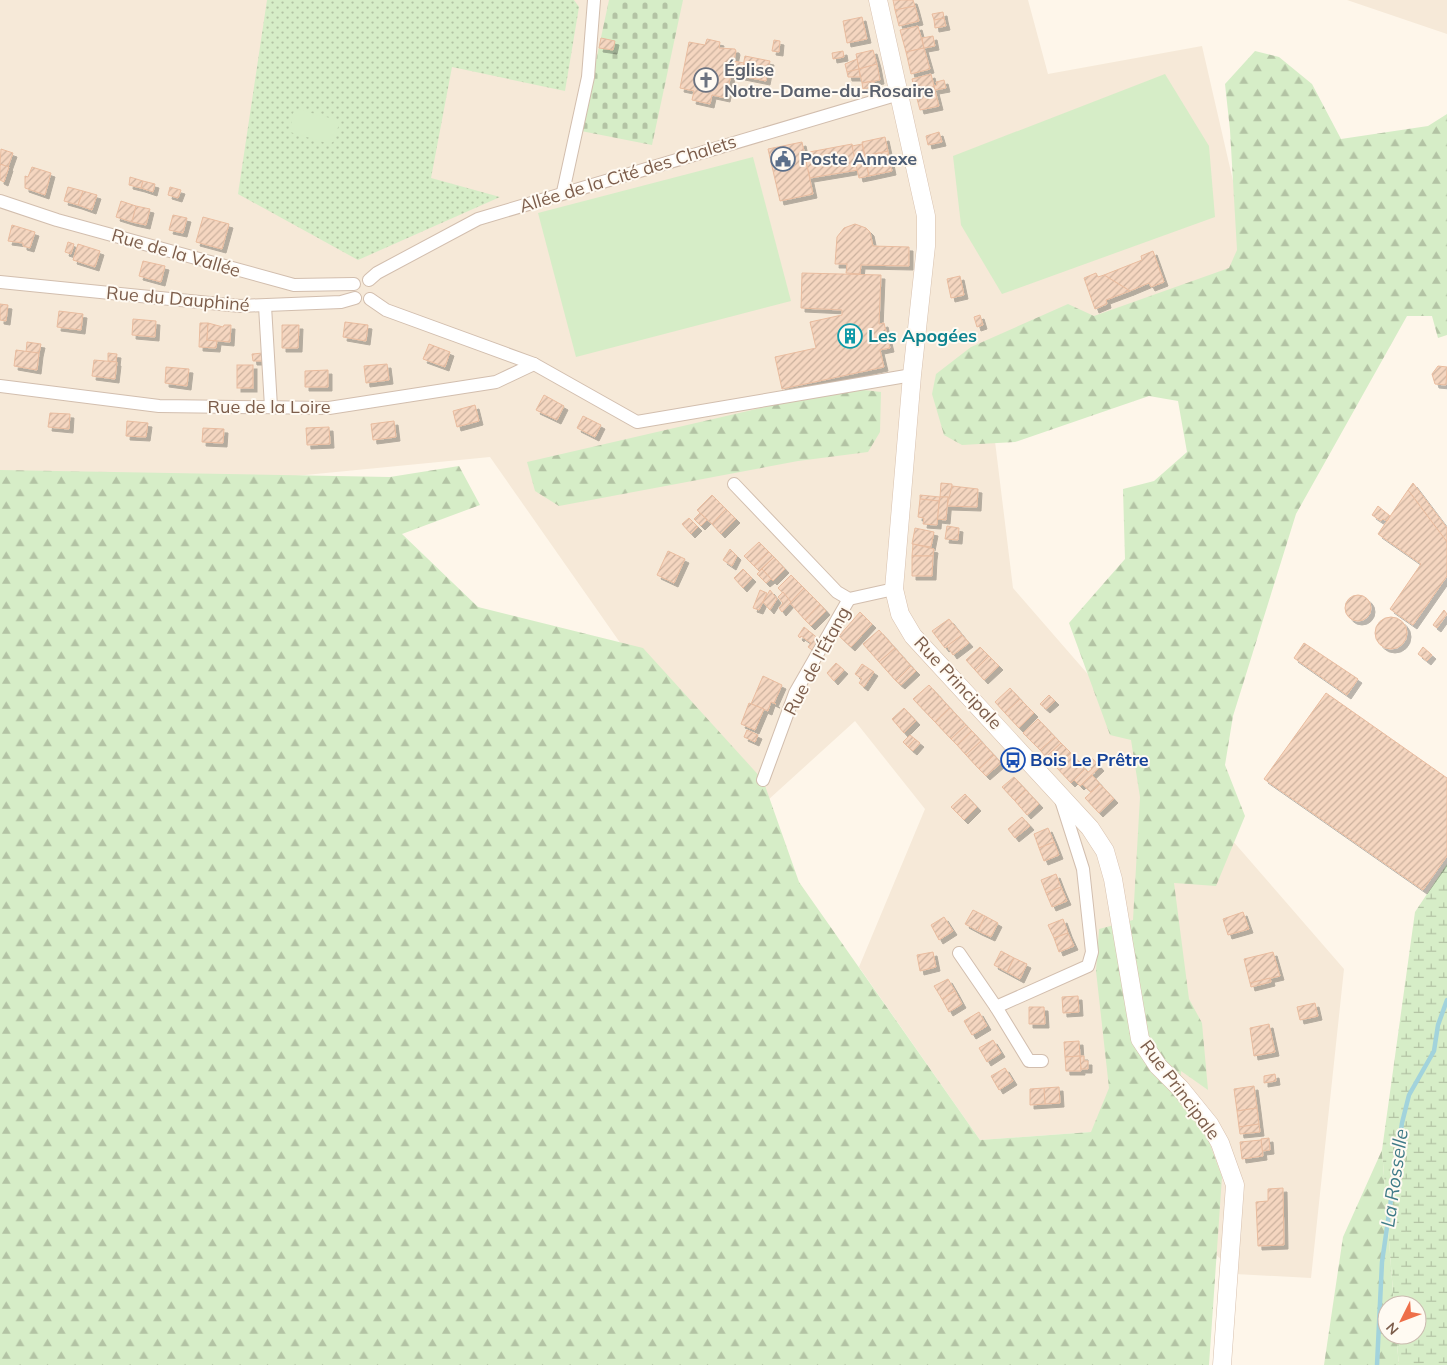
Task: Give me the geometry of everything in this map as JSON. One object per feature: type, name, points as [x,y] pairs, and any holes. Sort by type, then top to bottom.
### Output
[{"type":"main road","name":"Rue Principale","points":[[878,0],[926,216],[926,246],[912,374],[894,589],[900,614],[913,636],[1004,732],[1090,828],[1105,851],[1113,879],[1140,1039],[1158,1066],[1180,1088],[1210,1125],[1220,1143],[1235,1185],[1222,1365]]},
{"type":"street","points":[[563,192],[588,78],[594,0]]},
{"type":"street","name":"Allée de la Cité des Chalets","points":[[369,280],[377,273],[478,219],[563,192],[899,94]]},
{"type":"street","name":"Rue de la Vallée","points":[[0,202],[294,286],[354,284],[360,279],[369,280]]},
{"type":"street","points":[[369,280],[374,288],[370,299]]},
{"type":"street","name":"Rue du Dauphiné","points":[[0,282],[240,306],[341,302],[355,298]]},
{"type":"street","points":[[354,284],[352,290],[355,298],[362,301],[370,299],[386,310],[534,364],[637,422],[912,374]]},
{"type":"street","points":[[265,306],[271,407]]},
{"type":"street","name":"Rue de la Loire","points":[[0,386],[160,406],[329,408],[496,382],[534,364]]},
{"type":"street","name":"Rue de l'Étang","points":[[734,484],[837,592],[849,599],[894,589]]},
{"type":"street","name":"Rue de l'Étang","points":[[763,780],[795,693],[849,599]]},
{"type":"street","points":[[996,1007],[1088,966],[1092,952],[1083,868],[1059,795]]},
{"type":"street","points":[[959,954],[996,1007],[1029,1061],[1042,1061]]},
{"type":"shaded area","points":[[0,0],[1028,0],[1048,74],[1202,46],[1254,272],[985,360],[1013,588],[1344,969],[1311,1278],[1235,1274],[1144,1180],[1091,1132],[980,1140],[859,967],[925,809],[855,721],[745,821],[490,457],[119,493],[0,480]]},
{"type":"shaded area","points":[[1347,0],[1447,0],[1447,34]]},
{"type":"green space","points":[[267,0],[574,0],[579,7],[565,91],[452,67],[431,178],[500,197],[358,260],[238,194]]},
{"type":"green space","points":[[609,0],[683,0],[652,145],[581,131]]},
{"type":"green space","points":[[1255,51],[1279,57],[1312,84],[1341,139],[1428,126],[1447,114],[1447,335],[1438,338],[1432,316],[1407,316],[1296,514],[1233,716],[1225,765],[1245,816],[1216,886],[1174,883],[1189,999],[1202,1023],[1208,1090],[1181,1071],[1180,1104],[1207,1136],[1222,1177],[1209,1365],[0,1365],[0,470],[390,477],[459,466],[480,505],[402,534],[478,607],[643,648],[763,780],[799,882],[980,1140],[1091,1132],[1109,1088],[1096,971],[1099,929],[1133,920],[1140,797],[1131,740],[1110,735],[1069,623],[1125,559],[1123,489],[1154,481],[1187,452],[1178,401],[1149,396],[1015,442],[962,445],[944,435],[932,394],[936,374],[971,347],[1068,304],[1094,316],[1229,268],[1237,250],[1230,130],[1225,84]]},
{"type":"green space","points":[[1165,74],[1209,146],[1215,217],[1002,294],[961,225],[953,156]]},
{"type":"green space","points":[[297,109],[337,120],[339,124],[334,141],[330,144],[290,132],[293,113]]},
{"type":"green space","points":[[753,157],[791,301],[576,357],[538,213]]},
{"type":"green space","points":[[847,388],[881,392],[880,432],[868,452],[798,461],[559,506],[535,491],[527,462]]},
{"type":"green space","points":[[1447,864],[1447,1365],[1399,1365],[1397,1345],[1427,1345],[1427,1295],[1393,1295],[1382,1150],[1415,912]]},
{"type":"green space","points":[[1382,1150],[1393,1295],[1377,1295],[1377,1345],[1397,1345],[1399,1365],[1324,1365],[1343,1237]]},
{"type":"building","points":[[893,0],[913,0],[915,6],[895,10]]},
{"type":"building","points":[[915,6],[919,21],[899,26],[895,10]]},
{"type":"building","points":[[943,12],[944,18],[934,20],[932,14]]},
{"type":"building","points":[[862,17],[867,39],[847,43],[843,21]]},
{"type":"building","points":[[944,18],[946,26],[935,28],[934,20]]},
{"type":"building","points":[[918,26],[924,48],[906,52],[900,30]]},
{"type":"building","points":[[933,36],[935,46],[924,48],[922,38]]},
{"type":"building","points":[[601,38],[615,41],[613,50],[599,48]]},
{"type":"building","name":"Église Notre-Dame-du-Rosaire","points":[[707,39],[720,42],[719,48],[735,49],[736,51],[726,98],[712,95],[710,104],[692,100],[694,91],[680,88],[689,42],[705,45]]},
{"type":"building","points":[[774,40],[780,41],[779,52],[772,51]]},
{"type":"building","points":[[924,48],[930,69],[911,74],[906,52]]},
{"type":"building","points":[[873,50],[877,64],[859,69],[856,54]]},
{"type":"building","points":[[843,51],[844,57],[833,59],[832,53]]},
{"type":"building","points":[[745,56],[770,61],[766,81],[741,76]]},
{"type":"building","points":[[857,59],[859,69],[847,72],[845,64]]},
{"type":"building","points":[[734,61],[744,63],[742,73],[732,71]]},
{"type":"building","points":[[877,64],[880,80],[862,83],[859,69]]},
{"type":"building","points":[[859,69],[860,77],[848,77],[847,72]]},
{"type":"building","points":[[931,74],[935,90],[916,95],[912,79]]},
{"type":"building","points":[[944,80],[946,88],[935,90],[936,82]]},
{"type":"building","points":[[874,81],[875,86],[863,89],[862,83]]},
{"type":"building","points":[[935,90],[939,106],[920,110],[916,95]]},
{"type":"building","points":[[939,132],[942,142],[928,145],[926,136]]},
{"type":"building","points":[[885,137],[888,151],[865,156],[862,142]]},
{"type":"building","points":[[802,142],[813,194],[780,201],[768,149]]},
{"type":"building","points":[[852,144],[858,170],[810,178],[804,153]]},
{"type":"building","points":[[862,144],[869,176],[859,178],[852,146]]},
{"type":"building","points":[[1,149],[13,153],[8,167],[0,164]]},
{"type":"building","points":[[888,151],[892,171],[869,176],[865,156]]},
{"type":"building","points":[[0,164],[9,167],[4,182],[0,180]]},
{"type":"building","points":[[32,167],[51,173],[45,195],[25,188],[25,176],[28,177]]},
{"type":"building","points":[[130,177],[143,181],[141,188],[129,185]]},
{"type":"building","points":[[143,181],[155,184],[153,192],[141,188]]},
{"type":"building","points":[[68,187],[83,191],[78,205],[64,201]]},
{"type":"building","points":[[170,187],[181,190],[178,198],[168,195]]},
{"type":"building","points":[[83,191],[97,195],[92,210],[78,205]]},
{"type":"building","points":[[121,201],[136,206],[132,222],[116,217]]},
{"type":"building","points":[[136,206],[150,209],[146,225],[132,222]]},
{"type":"building","points":[[173,215],[187,218],[183,233],[169,230]]},
{"type":"building","points":[[203,217],[229,224],[222,249],[196,242]]},
{"type":"building","points":[[855,224],[866,228],[870,232],[873,246],[909,247],[909,266],[861,265],[860,274],[846,273],[847,264],[835,264],[837,237],[844,228]]},
{"type":"building","points":[[12,225],[35,232],[30,248],[23,246],[23,243],[8,241]]},
{"type":"building","points":[[68,242],[74,244],[71,254],[65,252]]},
{"type":"building","points":[[78,244],[100,251],[95,267],[73,260]]},
{"type":"building","points":[[1153,251],[1164,282],[1151,287],[1149,283],[1130,291],[1104,275],[1142,260],[1141,256]]},
{"type":"building","points":[[143,261],[165,266],[161,282],[139,276]]},
{"type":"building","name":"Les Apogées","points":[[802,273],[881,275],[879,324],[884,323],[890,348],[880,350],[884,367],[782,389],[775,357],[816,348],[810,322],[842,315],[842,310],[801,308]]},
{"type":"building","points":[[1096,273],[1098,277],[1104,275],[1130,291],[1106,300],[1107,304],[1095,309],[1084,278]]},
{"type":"building","points":[[960,276],[964,295],[951,298],[947,279]]},
{"type":"building","points":[[0,304],[8,305],[6,321],[0,320]]},
{"type":"building","points":[[59,311],[83,314],[81,330],[57,327]]},
{"type":"building","points":[[980,315],[983,325],[977,327],[974,317]]},
{"type":"building","points":[[133,319],[156,321],[155,337],[132,335]]},
{"type":"building","points":[[345,322],[368,325],[366,341],[343,337]]},
{"type":"building","points":[[200,323],[208,323],[207,340],[217,341],[216,348],[199,347]]},
{"type":"building","points":[[208,323],[223,327],[224,325],[231,325],[230,342],[207,340]]},
{"type":"building","points":[[282,325],[299,325],[298,348],[282,348]]},
{"type":"building","points":[[27,342],[41,344],[39,353],[26,352]]},
{"type":"building","points":[[429,344],[450,352],[445,367],[423,359]]},
{"type":"building","points":[[16,350],[39,353],[37,370],[14,366]]},
{"type":"building","points":[[108,353],[117,354],[116,362],[108,361]]},
{"type":"building","points":[[263,353],[263,361],[253,361],[252,354]]},
{"type":"building","points":[[94,360],[117,362],[115,379],[92,376]]},
{"type":"building","points":[[387,364],[389,380],[366,383],[364,366]]},
{"type":"building","points":[[237,365],[253,365],[253,388],[237,388]]},
{"type":"building","points":[[1438,366],[1447,367],[1446,385],[1435,384],[1432,374]]},
{"type":"building","points":[[166,367],[189,369],[187,386],[165,383]]},
{"type":"building","points":[[328,370],[328,387],[305,387],[305,371]]},
{"type":"building","points":[[544,395],[564,406],[557,420],[536,410]]},
{"type":"building","points":[[475,405],[479,421],[457,427],[453,411]]},
{"type":"building","points":[[50,413],[70,414],[69,429],[48,427]]},
{"type":"building","points":[[583,416],[601,425],[595,437],[577,428]]},
{"type":"building","points":[[127,421],[148,423],[146,437],[126,436]]},
{"type":"building","points":[[394,421],[396,437],[373,440],[371,424]]},
{"type":"building","points":[[329,427],[330,444],[307,445],[306,428]]},
{"type":"building","points":[[203,428],[224,429],[223,443],[202,442]]},
{"type":"building","points":[[941,483],[952,484],[951,497],[940,497]]},
{"type":"building","points":[[1413,483],[1447,528],[1447,542],[1408,490]]},
{"type":"building","points":[[952,486],[978,489],[977,507],[947,506]]},
{"type":"building","points":[[1408,490],[1447,542],[1447,576],[1413,625],[1390,609],[1421,564],[1378,534]]},
{"type":"building","points":[[712,495],[726,509],[712,524],[697,510]]},
{"type":"building","points":[[920,495],[940,497],[939,501],[920,499]]},
{"type":"building","points":[[940,497],[948,497],[946,520],[937,519]]},
{"type":"building","points":[[920,499],[939,501],[937,525],[923,524],[924,518],[918,517]]},
{"type":"building","points":[[1378,506],[1390,516],[1387,521],[1383,519],[1381,521],[1372,515]]},
{"type":"building","points":[[726,509],[736,519],[721,534],[712,524]]},
{"type":"building","points":[[700,513],[707,520],[701,526],[694,519]]},
{"type":"building","points":[[689,518],[698,527],[691,534],[682,524]]},
{"type":"building","points":[[947,526],[959,528],[958,540],[945,539]]},
{"type":"building","points":[[915,528],[934,532],[931,547],[912,544]]},
{"type":"building","points":[[759,542],[769,552],[754,566],[744,556]]},
{"type":"building","points":[[913,544],[934,549],[933,556],[912,556]]},
{"type":"building","points":[[730,549],[737,556],[732,566],[723,560]]},
{"type":"building","points":[[668,551],[685,559],[674,583],[657,575]]},
{"type":"building","points":[[769,552],[774,557],[759,571],[754,566]]},
{"type":"building","points":[[912,556],[933,556],[932,576],[912,576]]},
{"type":"building","points":[[774,557],[785,569],[773,581],[762,569]]},
{"type":"building","points":[[743,569],[752,578],[743,588],[734,578]]},
{"type":"building","points":[[762,569],[771,579],[766,583],[757,574]]},
{"type":"building","points":[[791,575],[804,588],[791,602],[778,588]]},
{"type":"building","points":[[804,588],[820,604],[805,620],[790,603]]},
{"type":"building","points":[[760,590],[767,593],[759,610],[753,608]]},
{"type":"building","points":[[770,590],[777,599],[770,610],[763,602]]},
{"type":"building","points":[[783,592],[791,602],[782,612],[779,608],[783,603],[778,597]]},
{"type":"building","points":[[1358,595],[1367,599],[1371,608],[1367,617],[1358,621],[1349,617],[1345,608],[1349,599]]},
{"type":"building","points":[[820,604],[826,611],[811,626],[805,620]]},
{"type":"building","points":[[1444,610],[1447,614],[1437,628],[1433,625]]},
{"type":"building","points":[[860,612],[872,624],[851,647],[839,636]]},
{"type":"building","points":[[1391,617],[1402,622],[1407,633],[1402,644],[1391,649],[1380,644],[1375,633],[1380,622]]},
{"type":"building","points":[[949,619],[962,635],[945,648],[932,631]]},
{"type":"building","points":[[804,627],[820,640],[815,652],[808,647],[811,643],[798,636]]},
{"type":"building","points":[[879,630],[895,648],[879,662],[863,644]]},
{"type":"building","points":[[962,635],[969,643],[953,655],[947,646]]},
{"type":"building","points":[[1304,643],[1358,679],[1347,695],[1294,658]]},
{"type":"building","points":[[980,647],[989,656],[975,670],[966,660]]},
{"type":"building","points":[[1423,647],[1432,655],[1427,661],[1418,654]]},
{"type":"building","points":[[895,648],[911,666],[896,681],[879,662]]},
{"type":"building","points":[[989,656],[999,666],[984,680],[975,670]]},
{"type":"building","points":[[836,663],[844,670],[834,681],[827,673]]},
{"type":"building","points":[[862,664],[874,672],[864,687],[859,683],[862,679],[855,674]]},
{"type":"building","points":[[911,666],[916,671],[901,685],[896,681]]},
{"type":"building","points":[[763,676],[782,685],[774,703],[776,704],[771,702],[768,711],[751,704]]},
{"type":"building","points":[[929,685],[950,708],[935,722],[913,699]]},
{"type":"building","points":[[1010,688],[1020,699],[1005,713],[995,702]]},
{"type":"building","points":[[1326,693],[1447,778],[1447,856],[1423,890],[1264,779]]},
{"type":"building","points":[[1049,695],[1055,701],[1046,709],[1040,704]]},
{"type":"building","points":[[1020,699],[1034,713],[1019,728],[1005,713]]},
{"type":"building","points":[[749,703],[764,709],[755,730],[741,724]]},
{"type":"building","points":[[904,708],[916,721],[904,733],[892,719]]},
{"type":"building","points":[[950,708],[966,725],[951,739],[935,722]]},
{"type":"building","points":[[1038,719],[1055,737],[1040,750],[1023,733]]},
{"type":"building","points":[[966,725],[972,731],[957,745],[951,739]]},
{"type":"building","points":[[747,730],[758,735],[755,742],[744,737]]},
{"type":"building","points":[[972,731],[981,741],[966,755],[957,745]]},
{"type":"building","points":[[910,735],[915,739],[908,747],[903,742]]},
{"type":"building","points":[[1055,737],[1061,743],[1046,757],[1040,750]]},
{"type":"building","points":[[915,739],[920,743],[913,751],[908,747]]},
{"type":"building","points":[[981,741],[994,755],[979,769],[966,755]]},
{"type":"building","points":[[1061,743],[1071,753],[1056,767],[1046,757]]},
{"type":"building","points":[[1071,753],[1085,769],[1071,783],[1056,767]]},
{"type":"building","points":[[994,755],[1001,763],[986,776],[979,769]]},
{"type":"building","points":[[1092,758],[1100,767],[1080,786],[1074,780],[1085,769],[1088,772],[1092,769],[1087,763]]},
{"type":"building","points":[[1092,775],[1100,784],[1091,792],[1082,784]]},
{"type":"building","points":[[1014,777],[1026,790],[1015,801],[1002,787]]},
{"type":"building","points":[[1100,784],[1114,799],[1099,813],[1085,798]]},
{"type":"building","points":[[1026,790],[1039,804],[1027,815],[1015,801]]},
{"type":"building","points":[[965,794],[977,807],[964,820],[951,807]]},
{"type":"building","points":[[1022,817],[1030,826],[1015,838],[1008,829]]},
{"type":"building","points":[[1048,828],[1054,842],[1039,848],[1034,834]]},
{"type":"building","points":[[1054,842],[1059,855],[1044,861],[1039,848]]},
{"type":"building","points":[[1056,874],[1061,887],[1046,893],[1041,880]]},
{"type":"building","points":[[1061,887],[1067,901],[1052,907],[1046,893]]},
{"type":"building","points":[[973,910],[985,916],[978,931],[965,924]]},
{"type":"building","points":[[1243,912],[1249,929],[1228,935],[1223,919]]},
{"type":"building","points":[[985,916],[998,923],[991,937],[978,931]]},
{"type":"building","points":[[944,917],[953,931],[939,940],[931,925]]},
{"type":"building","points":[[1063,919],[1068,933],[1054,938],[1048,925]]},
{"type":"building","points":[[1068,933],[1074,946],[1059,952],[1054,938]]},
{"type":"building","points":[[1001,951],[1014,958],[1007,972],[994,965]]},
{"type":"building","points":[[933,952],[936,967],[920,971],[917,955]]},
{"type":"building","points":[[1273,952],[1280,976],[1250,983],[1244,959]]},
{"type":"building","points":[[1014,958],[1027,964],[1020,979],[1007,972]]},
{"type":"building","points":[[1270,978],[1271,982],[1251,987],[1250,983]]},
{"type":"building","points":[[948,979],[955,991],[942,999],[934,986]]},
{"type":"building","points":[[955,991],[962,1004],[949,1012],[942,999]]},
{"type":"building","points":[[1078,996],[1079,1012],[1063,1013],[1062,997]]},
{"type":"building","points":[[1315,1003],[1318,1016],[1300,1020],[1297,1007]]},
{"type":"building","points":[[1029,1007],[1044,1007],[1045,1024],[1029,1024]]},
{"type":"building","points":[[979,1012],[987,1026],[972,1035],[964,1021]]},
{"type":"building","points":[[1269,1024],[1275,1052],[1254,1056],[1250,1028]]},
{"type":"building","points":[[993,1040],[1001,1053],[987,1062],[979,1048]]},
{"type":"building","points":[[1079,1041],[1080,1056],[1065,1057],[1064,1042]]},
{"type":"building","points":[[1080,1056],[1084,1056],[1084,1061],[1088,1061],[1088,1069],[1081,1069]]},
{"type":"building","points":[[1080,1056],[1081,1071],[1066,1071],[1065,1057]]},
{"type":"building","points":[[1005,1068],[1013,1081],[999,1090],[991,1076]]},
{"type":"building","points":[[1275,1074],[1276,1081],[1264,1083],[1264,1076]]},
{"type":"building","points":[[1254,1086],[1257,1108],[1237,1111],[1234,1089]]},
{"type":"building","points":[[1059,1087],[1060,1103],[1045,1104],[1044,1088]]},
{"type":"building","points":[[1044,1088],[1045,1104],[1030,1105],[1030,1089]]},
{"type":"building","points":[[1257,1108],[1259,1124],[1239,1127],[1237,1111]]},
{"type":"building","points":[[1259,1124],[1260,1132],[1240,1134],[1239,1127]]},
{"type":"building","points":[[1269,1138],[1270,1150],[1262,1151],[1261,1139]]},
{"type":"building","points":[[1261,1140],[1263,1156],[1242,1159],[1240,1142]]},
{"type":"building","points":[[1283,1188],[1284,1245],[1258,1246],[1256,1202],[1268,1201],[1268,1189]]},
{"type":"waterway","name":"La Rosselle","points":[[1377,1365],[1382,1262],[1402,1123],[1409,1095],[1434,1051],[1438,1025],[1447,1000]]},
{"type":"place","name":"Église Notre-Dame-du-Rosaire","points":[[706,80]]},
{"type":"place","name":"Poste Annexe","points":[[783,159]]},
{"type":"place","name":"Les Apogées","points":[[850,336]]},
{"type":"place","name":"Bois Le Prêtre","points":[[1013,760]]}]
